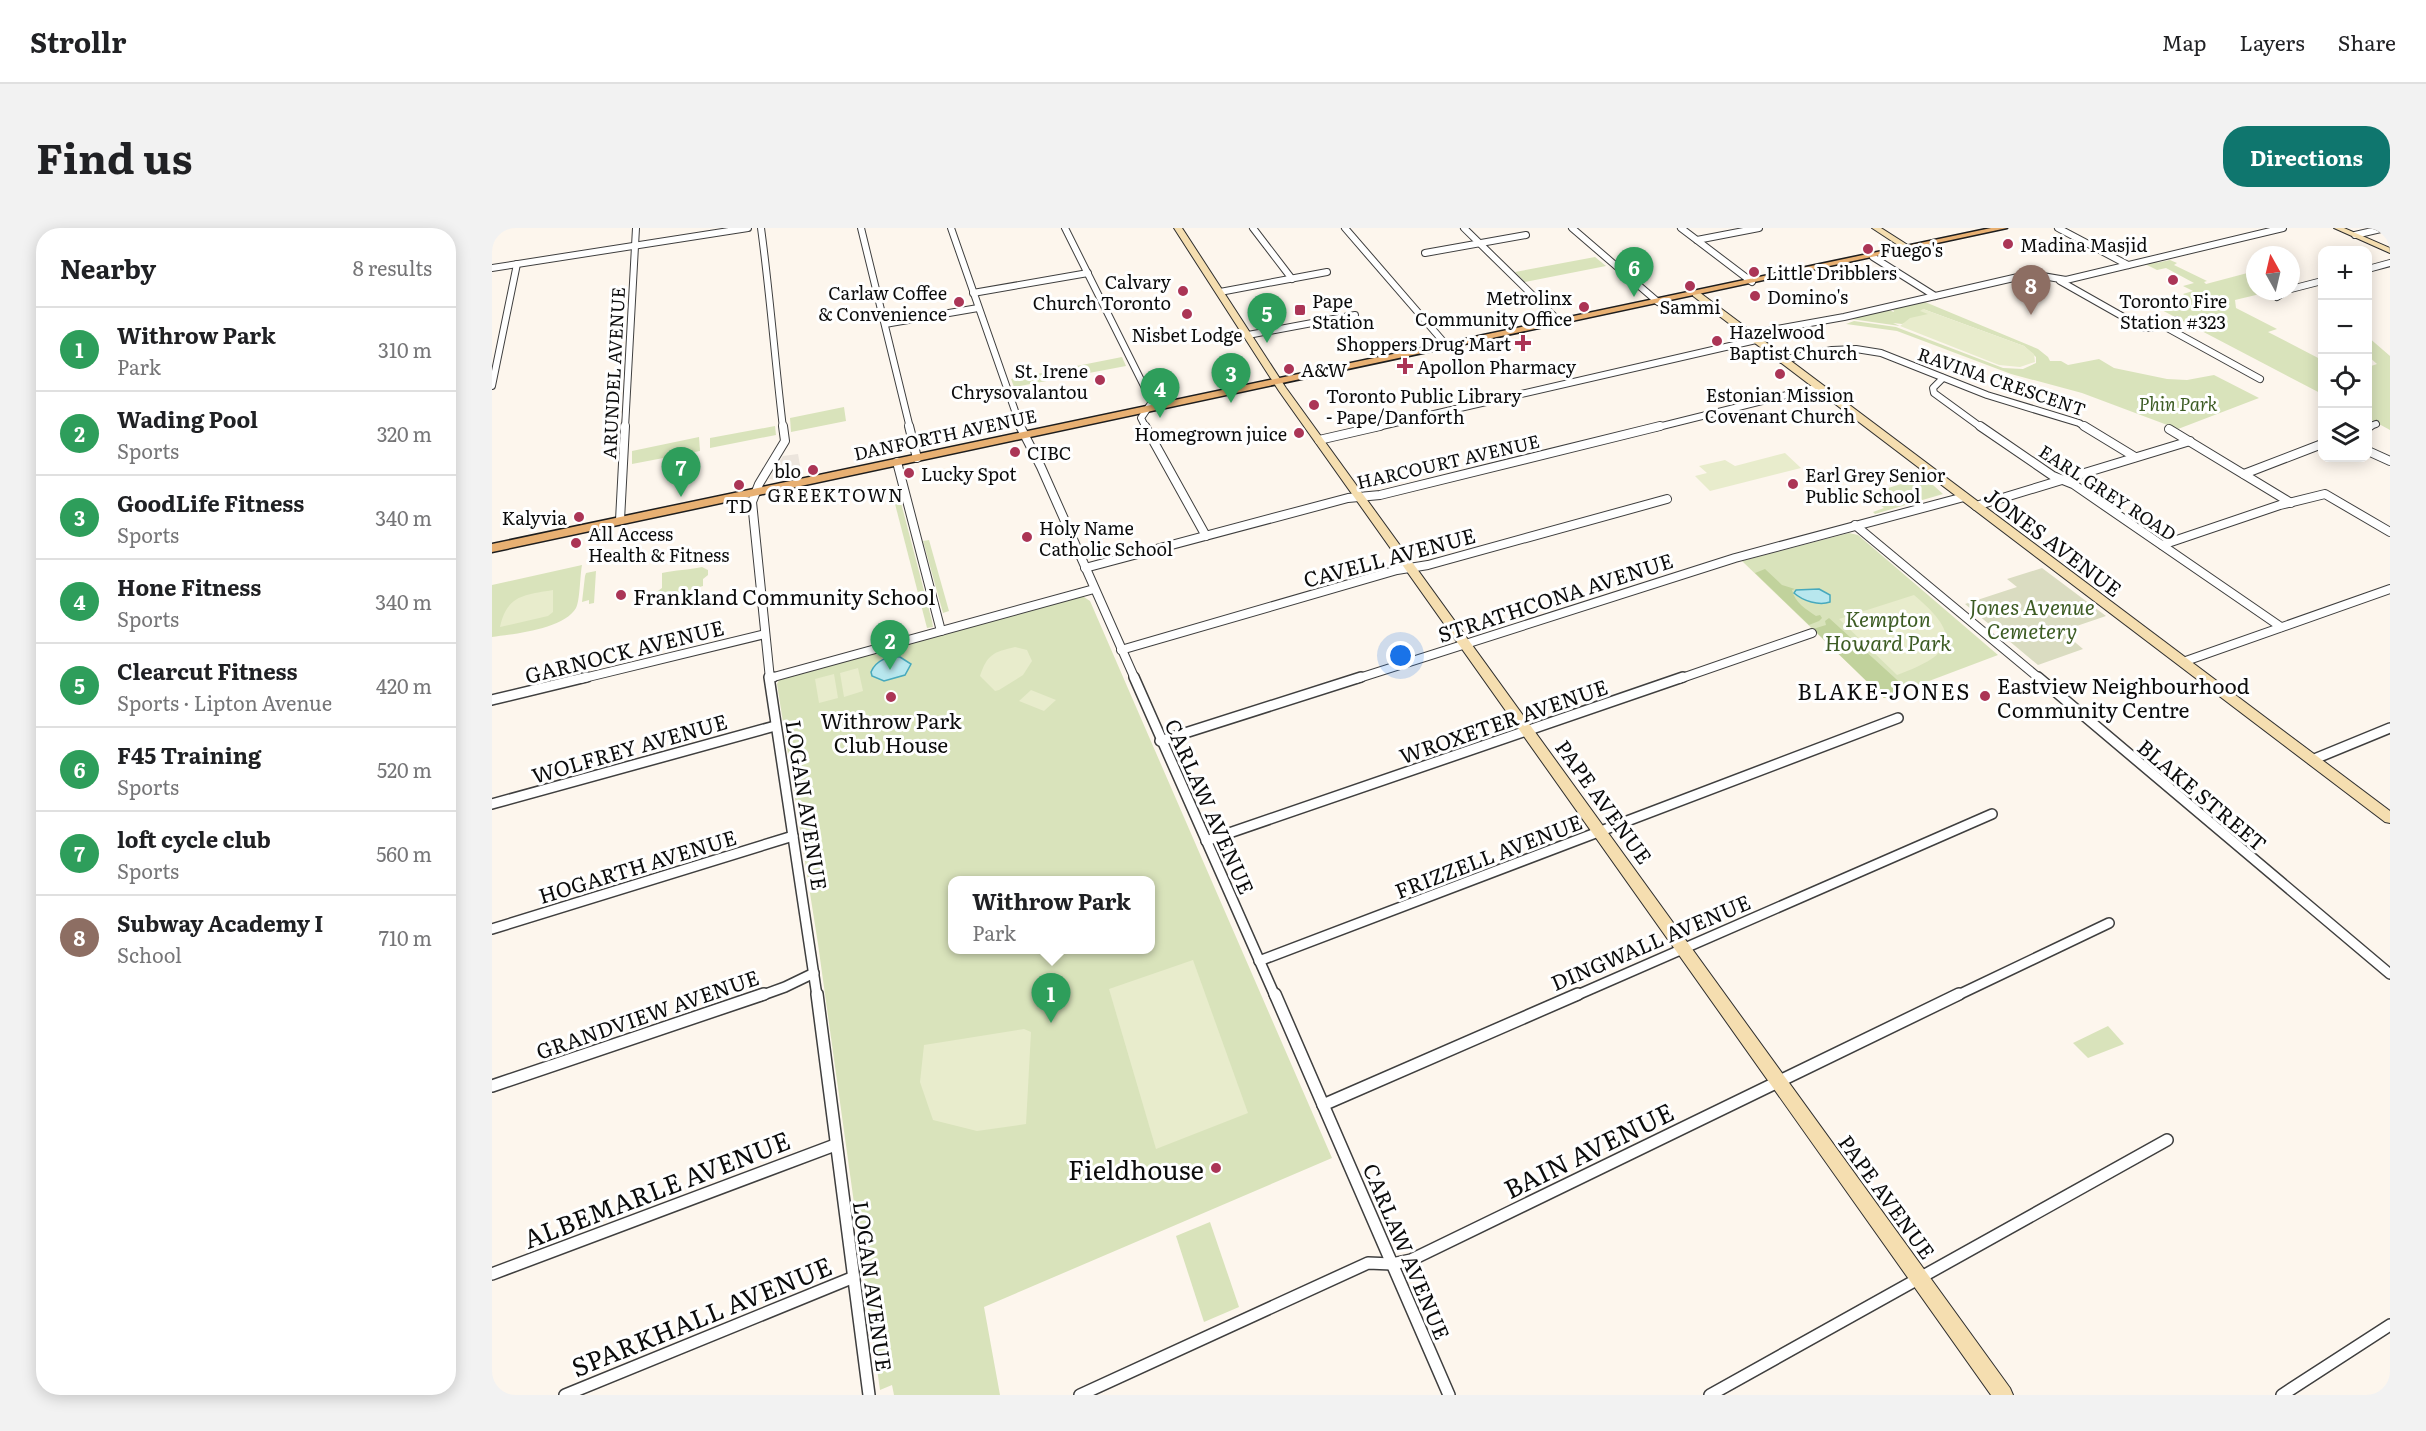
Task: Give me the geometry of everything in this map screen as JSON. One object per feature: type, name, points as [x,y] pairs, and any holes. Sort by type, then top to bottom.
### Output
[{"type":"main road","name":"PAPE AVENUE","points":[[1178,228],[1278,382],[1360,498],[2003,1395]]},
{"type":"main road","points":[[1876,228],[1910,249]]},
{"type":"main road","name":"DANFORTH AVENUE","points":[[492,548],[2003,228]]},
{"type":"main road","points":[[2338,228],[2390,251]]},
{"type":"main road","name":"JONES AVENUE","points":[[1695,294],[2390,818]]},
{"type":"street","name":"ARUNDEL AVENUE","points":[[620,520],[636,228]]},
{"type":"street","points":[[492,268],[748,228]]},
{"type":"street","name":"LOGAN AVENUE","points":[[761,228],[772,307],[775,358],[785,441],[755,492],[752,502],[755,550],[760,578],[775,726],[814,973],[869,1395]]},
{"type":"street","points":[[861,228],[917,458]]},
{"type":"street","name":"CARLAW AVENUE","points":[[951,228],[1025,435],[1323,1105],[1449,1395]]},
{"type":"street","points":[[1065,228],[1152,402],[1141,418],[1206,536]]},
{"type":"street","points":[[1253,228],[1292,279]]},
{"type":"street","points":[[1344,228],[1448,347]]},
{"type":"street","points":[[1464,228],[1561,323]]},
{"type":"street","points":[[1572,228],[1658,302]]},
{"type":"street","points":[[1681,228],[1752,282]]},
{"type":"street","points":[[1697,240],[1760,228]]},
{"type":"street","points":[[2058,228],[2128,265]]},
{"type":"street","points":[[2058,280],[2066,280],[2283,228]]},
{"type":"street","points":[[2355,236],[2385,228]]},
{"type":"street","points":[[1425,254],[1526,235]]},
{"type":"street","points":[[1873,257],[1935,296]]},
{"type":"street","points":[[2372,268],[2390,263]]},
{"type":"street","points":[[492,386],[517,264]]},
{"type":"street","points":[[1220,292],[1327,272]]},
{"type":"street","points":[[973,293],[1088,273]]},
{"type":"street","points":[[1319,440],[1752,337],[2031,274],[2058,280],[2143,328],[2162,326],[2177,320]]},
{"type":"street","points":[[2300,287],[2318,282]]},
{"type":"street","points":[[885,324],[978,308]]},
{"type":"street","points":[[1248,335],[1355,315]]},
{"type":"street","points":[[2162,326],[2198,343],[2260,379]]},
{"type":"street","name":"RAVINA CRESCENT","points":[[1782,360],[1820,352],[1865,350],[1881,353],[1996,398],[2079,423],[2135,457]]},
{"type":"street","name":"EARL GREY ROAD","points":[[1943,378],[1933,388],[1936,395],[2053,476],[2073,484],[2281,627]]},
{"type":"street","name":"HARCOURT AVENUE","points":[[1085,568],[1344,499],[1380,495],[1819,387]]},
{"type":"street","points":[[2372,425],[2376,424]]},
{"type":"street","points":[[2169,429],[2291,502]]},
{"type":"street","points":[[1976,506],[2190,441]]},
{"type":"street","points":[[2244,474],[2318,446]]},
{"type":"street","points":[[2372,453],[2390,461]]},
{"type":"street","points":[[897,462],[941,631]]},
{"type":"street","points":[[2162,545],[2291,502],[2325,494],[2390,532]]},
{"type":"street","name":"STRATHCONA AVENUE","points":[[1160,741],[1735,558],[1964,497]]},
{"type":"street","name":"CAVELL AVENUE","points":[[1121,650],[1410,568],[1666,499]]},
{"type":"street","name":"BLAKE STREET","points":[[1855,525],[2072,705],[2390,975]]},
{"type":"street","points":[[770,678],[1095,590]]},
{"type":"street","points":[[2182,662],[2390,590]]},
{"type":"street","name":"WROXETER AVENUE","points":[[1206,841],[1812,633]]},
{"type":"street","name":"GARNOCK AVENUE","points":[[492,700],[765,634]]},
{"type":"street","name":"FRIZZELL AVENUE","points":[[1259,961],[1898,718]]},
{"type":"street","name":"WOLFREY AVENUE","points":[[492,804],[775,726]]},
{"type":"street","points":[[2312,760],[2390,728]]},
{"type":"street","name":"DINGWALL AVENUE","points":[[1323,1105],[1992,814]]},
{"type":"street","name":"HOGARTH AVENUE","points":[[492,929],[793,836]]},
{"type":"street","name":"BAIN AVENUE","points":[[1080,1395],[1368,1263],[1392,1264],[1411,1260],[1778,1080],[2109,923]]},
{"type":"street","name":"GRANDVIEW AVENUE","points":[[492,1086],[785,987],[814,973]]},
{"type":"street","points":[[1710,1395],[2167,1140]]},
{"type":"street","name":"ALBEMARLE AVENUE","points":[[492,1274],[835,1145]]},
{"type":"street","name":"SPARKHALL AVENUE","points":[[565,1395],[854,1277]]},
{"type":"street","points":[[2282,1395],[2390,1324]]},
{"type":"green space","points":[[1595,257],[1606,266],[1525,282],[1515,272]]},
{"type":"green space","points":[[2167,258],[2156,263],[2170,260],[2177,263],[2174,265],[2207,281],[2204,282],[2206,284],[2246,273],[2246,297],[2235,300],[2236,308],[2277,329],[2268,332],[2318,358],[2318,392],[2154,306],[2187,297],[2183,294],[2193,291],[2183,286],[2194,283],[2166,268],[2157,270],[2145,264]]},
{"type":"green space","name":"Phin Park","points":[[1925,302],[2038,349],[2050,361],[2061,361],[2068,365],[2099,359],[2114,368],[2167,379],[2187,380],[2214,375],[2259,398],[2178,429],[2082,393],[2011,374],[1897,331],[1846,324],[1854,321],[1896,327],[2003,368],[2023,369],[2036,363],[2036,357],[2024,346],[1923,309],[1930,315],[1902,324],[1893,323],[1900,326],[1851,319],[1888,310],[1894,312],[1893,309]]},
{"type":"green space","points":[[1923,309],[2024,346],[2034,354],[2035,362],[2020,367],[1999,365],[1900,326],[1910,318],[1928,314],[1920,311]]},
{"type":"green space","points":[[2372,340],[2390,356],[2390,430],[2372,420],[2372,366],[2377,364],[2372,360]]},
{"type":"green space","points":[[1122,357],[1126,366],[1014,387],[1011,379]]},
{"type":"green space","points":[[844,407],[846,421],[791,432],[790,418]]},
{"type":"green space","points":[[775,426],[776,435],[710,448],[710,438]]},
{"type":"green space","points":[[699,437],[700,451],[632,464],[632,451]]},
{"type":"green space","points":[[1785,453],[1801,468],[1710,491],[1695,476],[1707,473],[1699,466],[1725,460],[1735,466]]},
{"type":"green space","points":[[1924,477],[1943,494],[1875,514],[1873,512],[1884,508],[1872,499],[1858,503],[1853,499],[1873,493],[1877,496],[1879,495],[1875,492]]},
{"type":"green space","points":[[900,499],[933,627],[927,628],[894,500]]},
{"type":"green space","name":"Kempton Howard Park","points":[[1849,533],[1858,535],[1998,655],[1884,698],[1742,561]]},
{"type":"green space","points":[[929,540],[949,611],[943,613],[923,541]]},
{"type":"green space","points":[[582,565],[577,605],[570,615],[550,626],[492,637],[492,585]]},
{"type":"green space","points":[[702,567],[708,570],[708,575],[703,579],[703,586],[655,600],[655,593],[662,588],[662,573]]},
{"type":"green space","name":"Jones Avenue Cemetery","points":[[2042,568],[2106,616],[2062,631],[2083,649],[2038,665],[1965,604],[2017,587],[2007,579]]},
{"type":"green space","points":[[1765,569],[1782,585],[1795,589],[1792,590],[1793,595],[1798,602],[1822,618],[1809,625],[1755,573]]},
{"type":"green space","points":[[596,571],[594,603],[589,604],[589,600],[582,602],[586,573]]},
{"type":"green space","points":[[553,590],[553,612],[548,616],[500,627],[507,608],[518,598]]},
{"type":"green space","points":[[1914,595],[1930,609],[1940,622],[1945,633],[1945,643],[1931,659],[1897,675],[1839,619]]},
{"type":"green space","points":[[1074,597],[1084,597],[1090,601],[1332,1158],[984,1307],[1000,1395],[894,1395],[892,1385],[880,1390],[818,944],[777,684],[779,680]]},
{"type":"green space","points":[[1829,618],[1907,689],[1884,698],[1813,629],[1826,625],[1825,621]]},
{"type":"green space","points":[[1015,647],[1027,650],[1032,661],[1023,675],[995,691],[980,676],[985,663],[992,655]]},
{"type":"green space","points":[[858,668],[863,691],[844,697],[840,673]]},
{"type":"green space","points":[[834,674],[838,698],[819,703],[815,679]]},
{"type":"green space","points":[[1031,690],[1056,700],[1044,711],[1019,701]]},
{"type":"green space","points":[[1193,960],[1248,1113],[1156,1149],[1109,989]]},
{"type":"green space","points":[[2108,1026],[2124,1044],[2088,1058],[2073,1043]]},
{"type":"green space","points":[[1024,1029],[1031,1032],[1026,1124],[977,1131],[933,1120],[920,1082],[924,1045]]},
{"type":"green space","points":[[1210,1222],[1239,1307],[1204,1322],[1176,1236]]},
{"type":"shaded area","points":[[798,454],[802,476],[781,481],[769,479],[783,456]]},
{"type":"water","points":[[1819,589],[1830,595],[1830,602],[1811,602],[1794,593],[1796,590]]},
{"type":"water","points":[[891,657],[900,657],[911,664],[905,675],[884,681],[872,676],[873,668],[879,662]]},
{"type":"place","name":"Madina Masjid","points":[[2008,244]]},
{"type":"place","name":"Fuego's","points":[[1868,249]]},
{"type":"place","name":"Little Dribblers","points":[[1754,272]]},
{"type":"place","name":"Toronto Fire Station #323","points":[[2173,280]]},
{"type":"place","name":"Sammi","points":[[1690,286]]},
{"type":"place","name":"Calvary Church Toronto","points":[[1183,291]]},
{"type":"place","name":"Domino's","points":[[1755,296]]},
{"type":"place","name":"F45 Training","points":[[1634,297]]},
{"type":"place","name":"Carlaw Coffee & Convenience","points":[[959,302]]},
{"type":"place","name":"Metrolinx Community Office","points":[[1584,307]]},
{"type":"place","name":"Pape Station","points":[[1300,310]]},
{"type":"place","name":"Nisbet Lodge","points":[[1187,314]]},
{"type":"place","name":"Subway Academy I","points":[[2031,315]]},
{"type":"place","name":"Hazelwood Baptist Church","points":[[1717,341]]},
{"type":"place","name":"Clearcut Fitness","points":[[1267,343]]},
{"type":"place","name":"Shoppers Drug Mart","points":[[1523,343]]},
{"type":"place","name":"Apollon Pharmacy","points":[[1405,366]]},
{"type":"place","name":"A&W","points":[[1289,369]]},
{"type":"place","name":"Estonian Mission Covenant Church","points":[[1780,374]]},
{"type":"place","name":"St. Irene Chrysovalantou","points":[[1100,380]]},
{"type":"place","name":"GoodLife Fitness","points":[[1231,403]]},
{"type":"place","name":"Toronto Public Library - Pape/Danforth","points":[[1314,405]]},
{"type":"place","name":"Hone Fitness","points":[[1160,418]]},
{"type":"place","name":"Homegrown juice","points":[[1299,433]]},
{"type":"place","name":"CIBC","points":[[1015,452]]},
{"type":"place","name":"blo","points":[[813,470]]},
{"type":"place","name":"Lucky Spot","points":[[909,473]]},
{"type":"place","name":"Earl Grey Senior Public School","points":[[1793,484]]},
{"type":"place","name":"TD","points":[[739,485]]},
{"type":"place","name":"loft cycle club","points":[[681,497]]},
{"type":"place","name":"Kalyvia","points":[[579,517]]},
{"type":"place","name":"Holy Name Catholic School","points":[[1027,537]]},
{"type":"place","name":"All Access Health & Fitness","points":[[576,543]]},
{"type":"place","name":"Frankland Community School","points":[[621,595]]},
{"type":"place","name":"Wading Pool","points":[[890,670]]},
{"type":"place","name":"Eastview Neighbourhood Community Centre","points":[[1985,696]]},
{"type":"place","name":"Withrow Park Club House","points":[[891,697]]},
{"type":"place","name":"Withrow Park","points":[[1051,1023]]},
{"type":"place","name":"Fieldhouse","points":[[1216,1168]]},
{"type":"district","name":"GREEKTOWN","points":[[836,494]]},
{"type":"district","name":"BLAKE-JONES","points":[[1884,690]]}]
